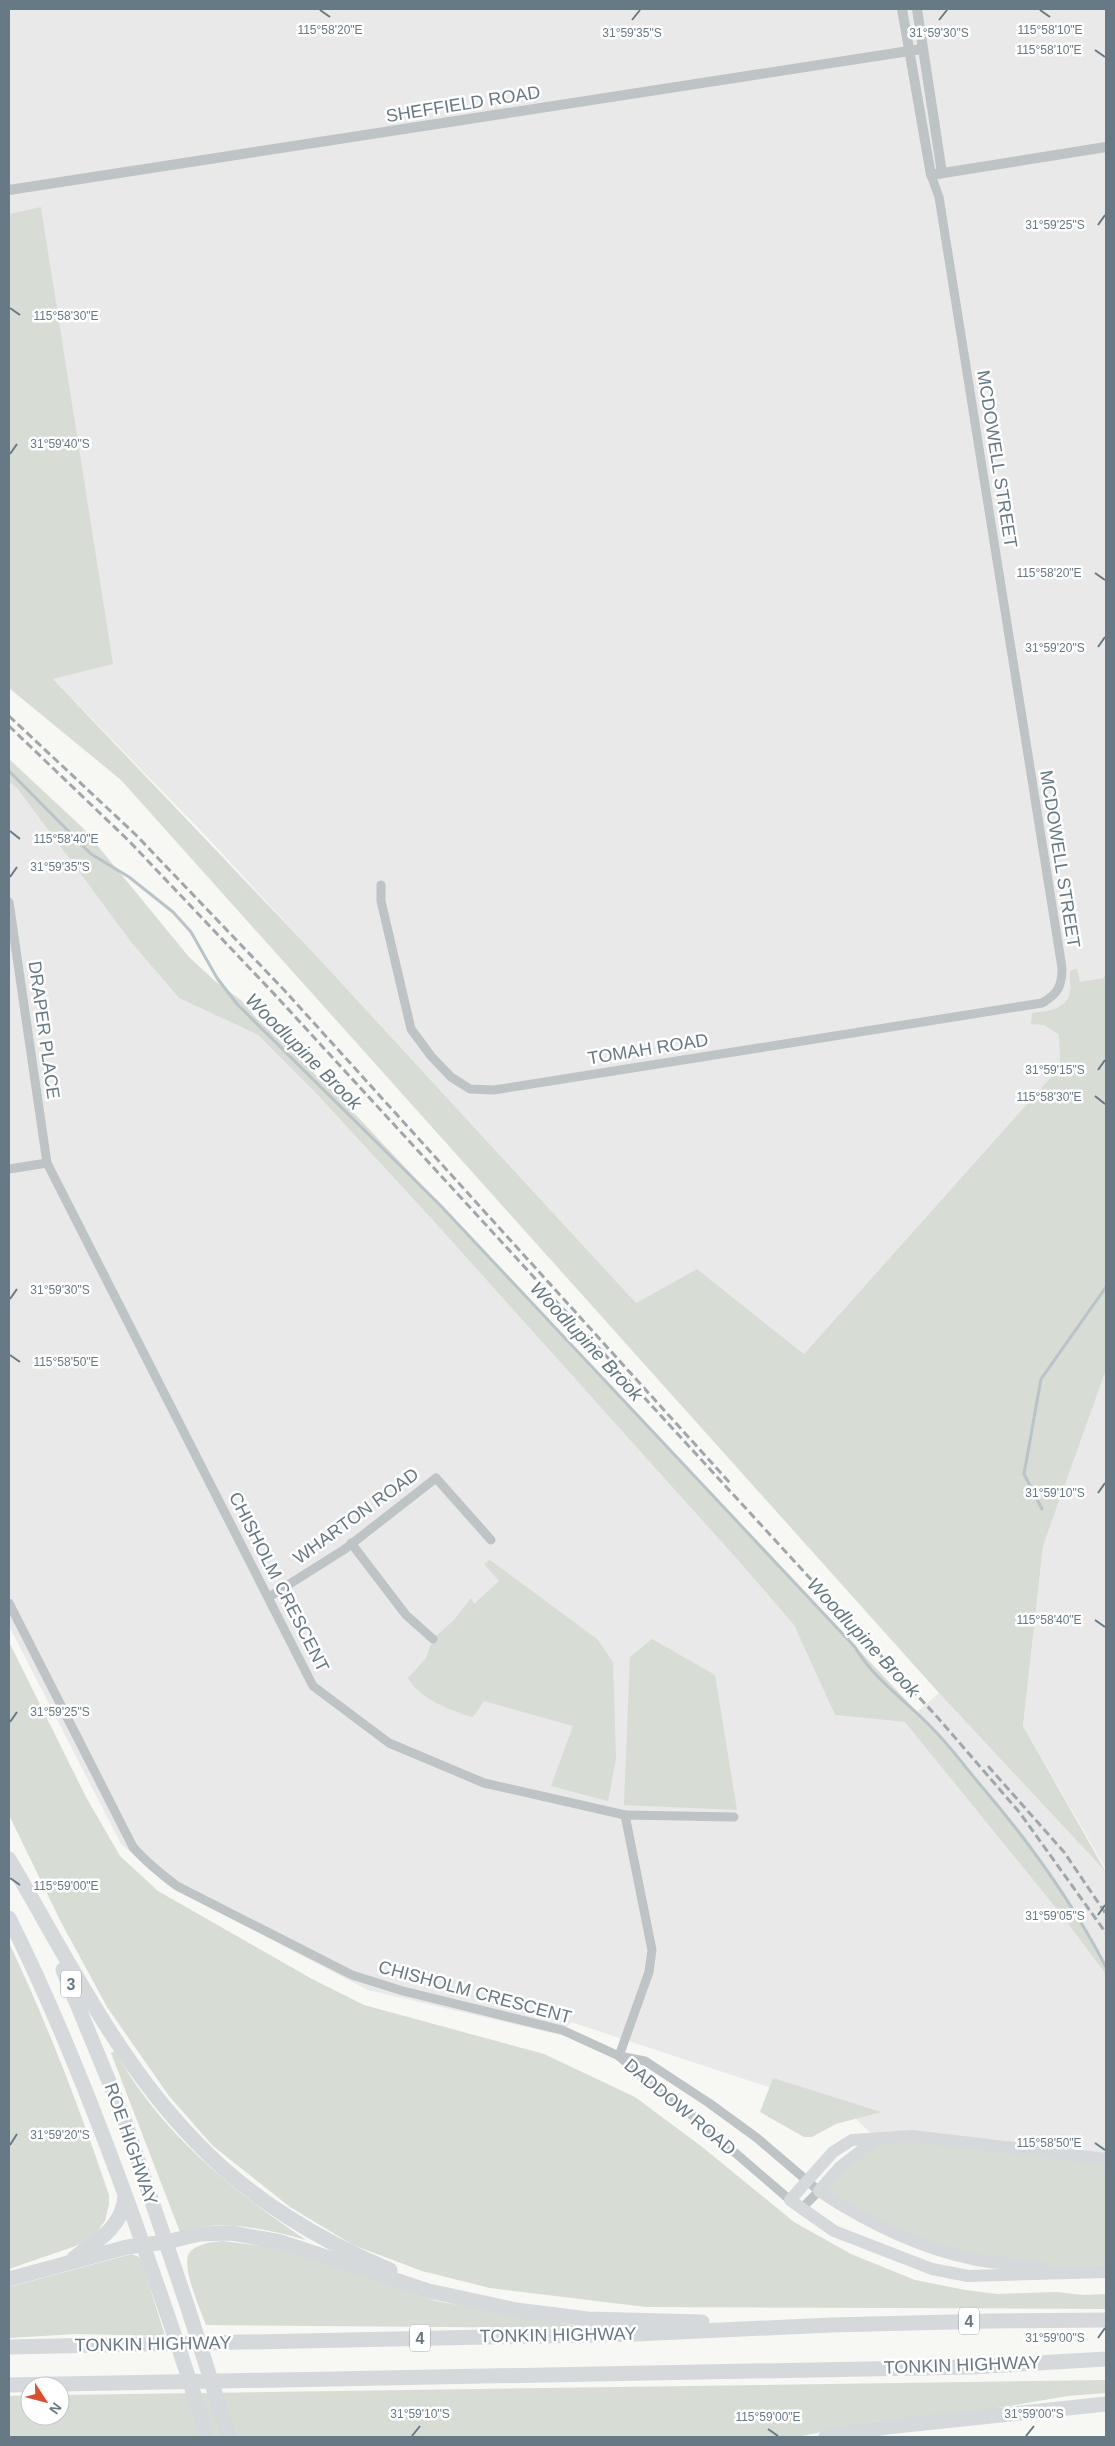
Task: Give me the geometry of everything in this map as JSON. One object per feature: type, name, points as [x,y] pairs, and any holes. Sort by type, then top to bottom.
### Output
[{"type":"highway","name":"ROE HIGHWAY","points":[[9,1860],[72,1987],[122,2113],[187,2305],[229,2437]]},
{"type":"highway","points":[[9,1860],[117,2043],[164,2106],[196,2143],[240,2181],[288,2217],[328,2240],[369,2261],[426,2285],[488,2304]]},
{"type":"highway","name":"ROE HIGHWAY","points":[[9,1918],[58,2025],[125,2194],[165,2305],[207,2437]]},
{"type":"highway","points":[[66,2263],[113,2227],[122,2214],[125,2194]]},
{"type":"highway","points":[[9,2279],[127,2247],[144,2246],[208,2233],[231,2233],[264,2237],[429,2291],[488,2304],[588,2319],[831,2325]]},
{"type":"highway","name":"TONKIN HIGHWAY","points":[[9,2347],[635,2334],[831,2325],[1106,2320]]},
{"type":"highway","name":"TONKIN HIGHWAY","points":[[9,2385],[961,2367],[1106,2359]]},
{"type":"highway","points":[[826,2437],[887,2427],[1106,2404]]},
{"type":"main road","points":[[790,2200],[833,2152],[852,2140],[912,2136],[1106,2159]]},
{"type":"main road","points":[[819,2191],[840,2168],[876,2139]]},
{"type":"main road","name":"DADDOW ROAD","points":[[819,2191],[875,2224],[933,2248],[977,2260],[1024,2264],[1065,2274]]},
{"type":"main road","name":"DADDOW ROAD","points":[[790,2200],[834,2231],[932,2269],[968,2276],[1106,2272]]},
{"type":"street","name":"MCDOWELL STREET","points":[[902,9],[931,175],[939,197],[1062,968],[1062,981],[1058,992]]},
{"type":"street","name":"MCDOWELL STREET","points":[[917,9],[942,172],[939,197]]},
{"type":"street","name":"SHEFFIELD ROAD","points":[[9,190],[922,49]]},
{"type":"street","points":[[931,175],[1106,147]]},
{"type":"street","name":"TOMAH ROAD","points":[[381,885],[381,901],[410,1029],[451,1077],[470,1089],[494,1090],[1032,1004],[1042,1002],[1058,992]]},
{"type":"street","name":"DRAPER PLACE","points":[[9,902],[47,1163]]},
{"type":"street","points":[[9,1169],[47,1163]]},
{"type":"street","name":"CHISHOLM CRESCENT","points":[[47,1163],[313,1686],[389,1743],[484,1783],[624,1815],[734,1817]]},
{"type":"street","name":"WHARTON ROAD","points":[[269,1597],[351,1544],[436,1478],[491,1540]]},
{"type":"street","points":[[351,1544],[406,1616],[433,1639]]},
{"type":"street","name":"CHISHOLM CRESCENT","points":[[9,1603],[133,1847],[144,1860],[177,1886],[352,1975],[403,1991],[562,2030],[619,2056]]},
{"type":"street","points":[[619,2056],[649,1972],[652,1950],[624,1815]]},
{"type":"street","name":"DADDOW ROAD","points":[[619,2056],[645,2061],[710,2103],[756,2138],[819,2191]]},
{"type":"street","name":"DADDOW ROAD","points":[[619,2056],[688,2112],[790,2200]]},
{"type":"street","points":[[801,2209],[819,2191]]},
{"type":"shaded area","points":[[9,9],[1106,9],[1106,975],[1103,978],[1080,982],[1077,968],[1070,971],[1070,994],[1066,1001],[1061,1006],[1032,1014],[1037,1024],[1044,1025],[1059,1035],[1060,1067],[804,1354],[697,1269],[636,1303],[206,836],[53,679],[112,664],[41,208],[9,214]]},
{"type":"shaded area","points":[[41,207],[113,664],[53,679],[310,949],[636,1303],[697,1269],[804,1354],[1060,1067],[1059,1035],[1044,1025],[1031,1024],[1032,1013],[1056,1008],[1065,1002],[1070,991],[1070,971],[1077,968],[1080,982],[1103,978],[1106,975],[1106,1370],[1043,1546],[1023,1726],[1106,1872],[939,1693],[121,780],[9,688],[9,214]]},
{"type":"shaded area","points":[[9,759],[83,828],[189,957],[215,981],[242,1001],[256,1018],[338,1096],[933,1729],[1022,1833],[1057,1882],[1087,1930],[1106,1967],[1106,1998],[1105,1973],[1061,1914],[905,1722],[835,1715],[794,1625],[738,1560],[432,1219],[316,1093],[258,1035],[179,998],[131,942],[17,788],[9,782]]},
{"type":"shaded area","points":[[9,782],[17,788],[131,942],[179,998],[258,1035],[434,1206],[794,1625],[835,1715],[905,1722],[939,1693],[1106,1872],[1106,2169],[883,2145],[851,2114],[571,2022],[560,2035],[368,1990],[170,1887],[121,1844],[9,1626]]},
{"type":"shaded area","points":[[1106,1370],[1106,1869],[1023,1726],[1043,1546]]},
{"type":"shaded area","points":[[490,1560],[597,1639],[613,1662],[616,1759],[608,1801],[551,1786],[573,1726],[484,1701],[473,1717],[446,1708],[428,1698],[408,1678],[426,1658],[433,1639],[454,1620],[471,1598],[474,1604],[499,1581],[484,1564]]},
{"type":"shaded area","points":[[652,1639],[715,1675],[737,1810],[624,1805],[630,1657]]},
{"type":"shaded area","points":[[9,1642],[86,1797],[120,1856],[158,1891],[312,1979],[364,2005],[544,2054],[635,2097],[701,2146],[794,2222],[851,2254],[915,2280],[965,2290],[997,2294],[1057,2292],[1083,2295],[1106,2294],[1106,2309],[646,2307],[490,2288],[422,2271],[353,2245],[290,2207],[213,2146],[169,2096],[107,2007],[61,1922],[9,1815]]},
{"type":"shaded area","points":[[9,1943],[37,2005],[75,2099],[109,2195],[109,2204],[105,2221],[90,2241],[9,2269]]},
{"type":"shaded area","points":[[115,2051],[153,2108],[199,2157],[250,2200],[306,2240],[275,2232],[227,2225],[196,2228],[180,2232],[111,2053]]},
{"type":"shaded area","points":[[773,2078],[881,2112],[836,2124],[812,2137],[804,2137],[760,2112]]},
{"type":"shaded area","points":[[912,2136],[1106,2159],[1106,2272],[1065,2275],[933,2248],[819,2191],[876,2139]]},
{"type":"shaded area","points":[[222,2241],[278,2248],[436,2301],[588,2328],[206,2325],[193,2289],[187,2260],[189,2253],[196,2247]]},
{"type":"shaded area","points":[[132,2254],[139,2257],[143,2265],[165,2336],[76,2334],[9,2338],[9,2287]]},
{"type":"shaded area","points":[[1106,2380],[1106,2393],[1068,2396],[961,2414],[876,2421],[797,2437],[9,2437],[9,2396],[20,2395],[20,2426],[70,2426],[70,2395]]},
{"type":"waterway","name":"Woodlupine Brook","points":[[9,771],[91,854],[129,877],[173,912],[191,932],[217,978],[237,1004],[440,1205],[855,1647],[881,1680],[939,1735],[1014,1825],[1047,1870],[1078,1917],[1106,1967]]},
{"type":"waterway","points":[[1042,1509],[1024,1474],[1041,1379],[1106,1287]]},
{"type":"railway","points":[[9,716],[136,835],[285,991],[730,1483]]},
{"type":"railway","points":[[9,726],[129,841],[277,997],[939,1719],[1020,1813],[1106,1933]]},
{"type":"railway","points":[[988,1766],[1064,1852],[1106,1914]]}]
